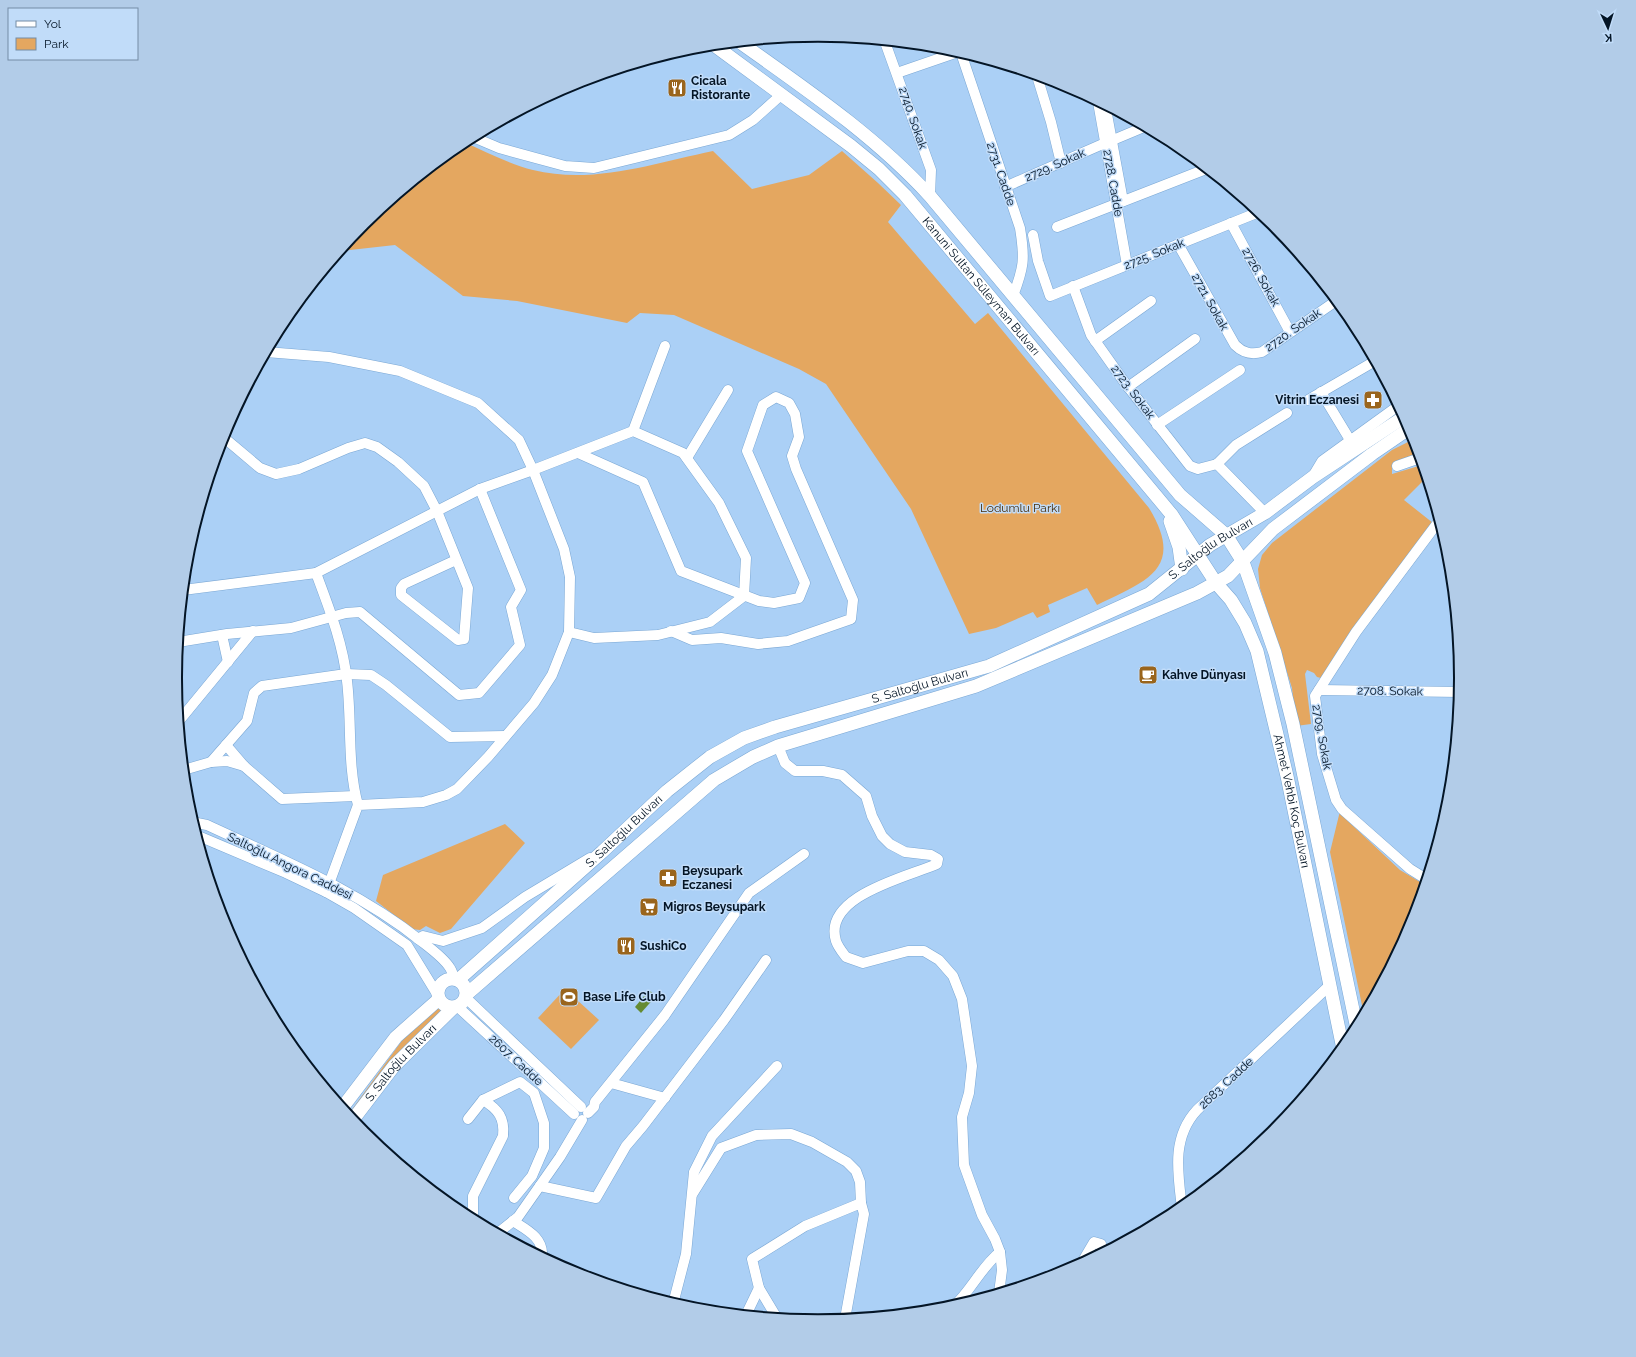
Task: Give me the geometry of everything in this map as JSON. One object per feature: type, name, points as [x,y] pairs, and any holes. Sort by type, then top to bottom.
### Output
[{"type":"main road","name":"Kanuni Sultan Süleyman Bulvarı","points":[[746,46],[877,144],[904,169],[930,196],[1180,495],[1226,535],[1235,548]]},
{"type":"main road","name":"Kanuni Sultan Süleyman Bulvarı","points":[[720,50],[865,157],[906,195],[1162,503],[1198,554],[1206,568]]},
{"type":"main road","name":"S. Saltoğlu Bulvarı","points":[[345,1104],[396,1037],[438,997],[440,985],[443,982],[456,979],[602,852],[667,791],[710,757],[744,738],[775,727],[989,666],[1149,594],[1182,569],[1198,554],[1226,535],[1246,526],[1313,477],[1399,419]]},
{"type":"main road","name":"S. Saltoğlu Bulvarı","points":[[356,1116],[394,1066],[461,1002],[714,780],[753,757],[778,746],[976,686],[1157,611],[1216,583],[1228,576],[1243,562],[1273,529],[1372,454],[1405,432]]},
{"type":"main road","points":[[1162,503],[1176,534],[1182,569]]},
{"type":"main road","name":"Ahmet Vehbi Koç Bulvarı","points":[[1235,548],[1249,575],[1273,646],[1287,698],[1355,1019]]},
{"type":"main road","name":"Ahmet Vehbi Koç Bulvarı","points":[[1206,568],[1241,615],[1256,651],[1287,776],[1341,1040]]},
{"type":"main road","points":[[438,997],[444,1006],[461,1002],[464,985],[456,979]]},
{"type":"street","name":"2740. Sokak","points":[[887,46],[931,170],[930,196]]},
{"type":"street","points":[[897,73],[948,55]]},
{"type":"street","name":"2731. Cadde","points":[[963,59],[1020,228],[1024,253],[1021,274],[1013,296]]},
{"type":"street","points":[[1039,82],[1049,114],[1060,163]]},
{"type":"street","points":[[479,140],[499,148],[565,166],[594,168],[729,135],[753,120],[781,96]]},
{"type":"street","name":"2728. Cadde","points":[[1100,108],[1109,142]]},
{"type":"street","name":"2728. Cadde","points":[[1106,111],[1109,142],[1120,203],[1127,265]]},
{"type":"street","name":"2729. Sokak","points":[[1005,187],[1139,129]]},
{"type":"street","points":[[1057,227],[1201,171]]},
{"type":"street","name":"2725. Sokak","points":[[1033,235],[1038,261],[1050,296],[1253,214]]},
{"type":"street","name":"2726. Sokak","points":[[1231,223],[1290,332]]},
{"type":"street","name":"2721. Sokak","points":[[1178,244],[1235,345],[1248,353]]},
{"type":"street","name":"2723. Sokak","points":[[1073,286],[1091,336],[1128,387],[1190,466],[1198,468],[1217,464]]},
{"type":"street","points":[[1095,341],[1151,301]]},
{"type":"street","name":"2720. Sokak","points":[[1248,353],[1262,352],[1332,303]]},
{"type":"street","points":[[1128,387],[1195,339]]},
{"type":"street","points":[[633,431],[665,346]]},
{"type":"street","points":[[226,745],[244,766],[282,799],[423,802],[446,795],[466,781],[534,703],[552,676],[570,632],[570,577],[564,549],[534,470],[519,440],[478,403],[400,371],[329,357],[272,352]]},
{"type":"street","points":[[1308,400],[1371,363]]},
{"type":"street","points":[[1158,425],[1240,370]]},
{"type":"street","points":[[687,458],[728,390]]},
{"type":"street","points":[[1321,392],[1350,440]]},
{"type":"street","points":[[578,453],[643,482],[681,571],[744,596],[774,603],[800,598],[805,583],[747,451],[763,405],[776,397],[789,403],[795,414],[799,437],[792,456],[796,469],[853,600],[851,619],[788,641],[758,644],[721,638],[692,640],[671,631]]},
{"type":"street","points":[[1313,477],[1322,461],[1394,409]]},
{"type":"street","points":[[1265,513],[1217,464],[1236,445],[1288,412]]},
{"type":"street","points":[[188,589],[316,573],[480,489],[534,470],[633,431],[683,453],[719,503],[746,558],[744,596],[710,622],[658,634],[594,638],[570,632]]},
{"type":"street","points":[[228,441],[260,468],[276,474],[299,469],[348,448],[365,443],[377,447],[398,462],[424,486],[437,511],[468,588],[464,639],[458,640],[401,595],[401,588],[404,584],[456,560]]},
{"type":"street","points":[[1396,466],[1415,460]]},
{"type":"street","points":[[183,641],[253,631],[291,628],[346,613],[360,612],[459,695],[479,693],[520,645],[511,607],[521,590],[480,489]]},
{"type":"street","name":"2709. Sokak","points":[[1423,877],[1410,869],[1347,814],[1336,800],[1322,754],[1315,696],[1356,632],[1435,525]]},
{"type":"street","points":[[316,573],[342,647],[350,718],[353,786],[357,800],[328,887]]},
{"type":"street","points":[[183,716],[253,631]]},
{"type":"street","points":[[222,635],[228,662]]},
{"type":"street","points":[[211,762],[247,721],[254,693],[262,686],[346,674],[371,675],[386,685],[450,737],[505,736]]},
{"type":"street","name":"2708. Sokak","points":[[1319,690],[1454,692]]},
{"type":"street","points":[[778,746],[785,763],[795,771],[823,771],[842,775],[855,784],[866,796],[872,816],[882,836],[890,844],[905,852],[932,856],[938,859],[937,864],[860,895],[846,905],[836,924],[836,941],[846,957],[863,963],[908,951],[924,951],[939,960],[953,976],[962,999],[972,1066],[969,1093],[962,1117],[964,1165],[982,1215],[1000,1252],[1002,1270],[1000,1288]]},
{"type":"street","points":[[188,768],[211,762],[227,761],[244,766]]},
{"type":"street","name":"Saltoğlu Angora Caddesi","points":[[199,823],[207,825],[404,928],[450,967],[456,979]]},
{"type":"street","name":"Saltoğlu Angora Caddesi","points":[[202,837],[328,887],[407,945],[438,997]]},
{"type":"street","points":[[418,939],[424,936],[443,941],[482,928],[566,871],[602,852]]},
{"type":"street","points":[[501,1231],[518,1217],[560,1157],[573,1132],[572,1123],[581,1113],[595,1102],[665,1015],[749,893],[804,854]]},
{"type":"street","points":[[540,1186],[596,1198],[626,1146],[665,1098],[724,1020],[766,960]]},
{"type":"street","name":"2683. Cadde","points":[[1181,1201],[1177,1161],[1180,1139],[1187,1123],[1197,1110],[1330,986]]},
{"type":"street","name":"2607. Cadde","points":[[461,1002],[511,1041],[581,1113]]},
{"type":"street","name":"2607. Cadde","points":[[461,1002],[504,1049],[581,1113]]},
{"type":"street","points":[[504,1049],[511,1041]]},
{"type":"street","points":[[674,1298],[686,1254],[694,1172],[712,1136],[776,1066]]},
{"type":"street","points":[[468,1119],[483,1100],[520,1082],[534,1094],[544,1123],[544,1148],[532,1176],[514,1198]]},
{"type":"street","points":[[611,1083],[665,1098]]},
{"type":"street","points":[[473,1214],[473,1196],[503,1136],[504,1125],[499,1111],[483,1100]]},
{"type":"street","points":[[692,1196],[721,1148],[756,1135],[791,1134],[812,1142],[847,1162],[856,1171],[860,1182],[861,1203],[864,1214],[846,1314]]},
{"type":"street","points":[[775,1314],[759,1288],[752,1259],[805,1226],[861,1203]]},
{"type":"street","points":[[513,1221],[537,1237],[543,1252]]},
{"type":"street","points":[[1086,1256],[1094,1242],[1101,1244],[1101,1248]]},
{"type":"street","points":[[961,1298],[992,1258],[1000,1252]]},
{"type":"street","points":[[748,1311],[759,1288]]},
{"type":"green space","name":"Lodumlu Parkı","points":[[470,145],[525,168],[556,174],[578,175],[624,171],[713,151],[752,189],[809,175],[842,151],[901,205],[888,222],[975,324],[988,313],[1149,508],[1159,529],[1163,546],[1162,559],[1155,570],[1145,580],[1097,605],[1087,588],[1048,605],[1050,612],[1037,618],[1033,612],[996,628],[969,634],[911,509],[826,384],[799,369],[674,315],[640,313],[627,323],[517,301],[463,296],[395,245],[347,250],[398,200]]},
{"type":"green space","points":[[1409,442],[1414,455],[1392,465],[1392,474],[1418,466],[1423,481],[1404,500],[1433,523],[1321,678],[1307,670],[1305,674],[1311,724],[1296,726],[1292,688],[1260,588],[1258,569],[1262,555],[1272,543],[1392,450]]},
{"type":"green space","points":[[1340,811],[1351,824],[1400,870],[1421,883],[1389,960],[1362,1007],[1330,852]]},
{"type":"green space","points":[[505,824],[525,843],[451,929],[440,933],[426,926],[420,930],[412,929],[376,901],[383,875]]},
{"type":"green space","points":[[565,989],[599,1020],[571,1049],[538,1018]]},
{"type":"green space","points":[[438,1007],[444,1011],[355,1115],[351,1111],[406,1035]]},
{"type":"shaded area","points":[[649,990],[656,996],[641,1013],[635,1007]]},
{"type":"place","name":"Cicala Ristorante","points":[[677,88]]},
{"type":"place","name":"Vitrin Eczanesi","points":[[1373,400]]},
{"type":"place","name":"Kahve Dünyası","points":[[1148,675]]},
{"type":"place","name":"Beysupark Eczanesi","points":[[668,878]]},
{"type":"place","name":"Migros Beysupark","points":[[649,907]]},
{"type":"place","name":"SushiCo","points":[[626,946]]},
{"type":"place","name":"Base Life Club","points":[[569,997]]}]
